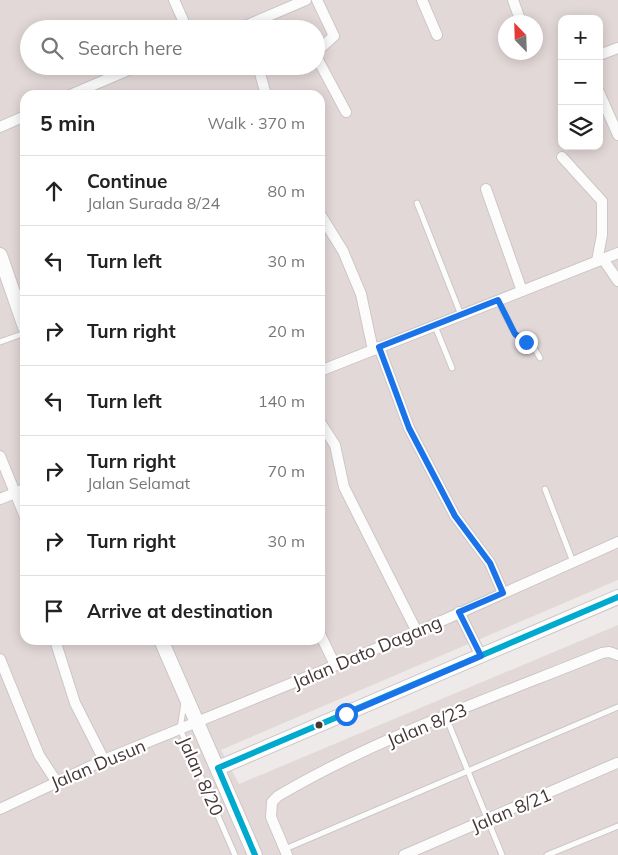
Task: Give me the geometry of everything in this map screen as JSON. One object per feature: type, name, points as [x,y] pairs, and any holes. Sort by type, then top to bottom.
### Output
[{"type":"street","points":[[174,0],[184,20]]},
{"type":"street","points":[[260,20],[306,0]]},
{"type":"street","points":[[317,0],[334,36],[325,44]]},
{"type":"street","points":[[422,0],[437,34]]},
{"type":"street","points":[[512,0],[518,15]]},
{"type":"street","points":[[603,54],[618,48]]},
{"type":"street","points":[[325,73],[346,112]]},
{"type":"street","points":[[92,90],[121,75]]},
{"type":"street","points":[[260,75],[265,90]]},
{"type":"street","points":[[603,101],[618,135]]},
{"type":"street","points":[[0,127],[20,118]]},
{"type":"street","points":[[562,157],[602,201],[600,260],[618,281]]},
{"type":"street","points":[[486,189],[522,291]]},
{"type":"street","points":[[325,222],[343,251],[362,294],[376,349],[409,428],[455,516],[490,563],[503,593]]},
{"type":"street","points":[[325,369],[618,253]]},
{"type":"street","points":[[0,255],[20,313]]},
{"type":"street","points":[[325,430],[335,445],[344,487],[417,632]]},
{"type":"street","points":[[0,456],[20,491],[0,499]]},
{"type":"street","name":"Jalan Dato Dagang","points":[[198,722],[417,632],[618,542]]},
{"type":"street","points":[[218,768],[618,597]]},
{"type":"street","points":[[459,612],[481,656]]},
{"type":"street","points":[[325,644],[336,665]]},
{"type":"street","points":[[57,645],[75,703],[104,760]]},
{"type":"street","name":"Jalan 8/20","points":[[163,645],[255,855]]},
{"type":"street","name":"Jalan 8/23","points":[[286,852],[271,817],[272,802],[288,790],[372,748],[602,653],[609,652],[618,655]]},
{"type":"street","points":[[0,659],[38,755],[56,781]]},
{"type":"street","name":"Jalan Dusun","points":[[0,809],[56,781],[198,722]]},
{"type":"street","name":"Jalan 8/21","points":[[404,855],[618,763]]},
{"type":"lane","points":[[417,203],[461,315]]},
{"type":"lane","points":[[498,300],[515,334],[534,346],[540,358]]},
{"type":"lane","points":[[435,326],[452,368]]},
{"type":"lane","points":[[0,342],[20,335]]},
{"type":"lane","points":[[544,489],[573,562]]},
{"type":"lane","name":"Jalan 8/20","points":[[186,695],[180,729],[235,855]]},
{"type":"lane","points":[[286,852],[618,707]]},
{"type":"lane","points":[[446,717],[502,855]]},
{"type":"lane","points":[[547,855],[618,826]]},
{"type":"shaded area","points":[[0,0],[618,0],[618,580],[221,750],[239,784],[618,625],[618,855],[0,855]]},
{"type":"transit line","points":[[255,855],[218,768],[618,597]]},
{"type":"route","points":[[346,714],[481,656],[459,612],[503,593],[490,563],[455,516],[409,428],[379,347],[498,300],[515,334],[526,342]]}]
